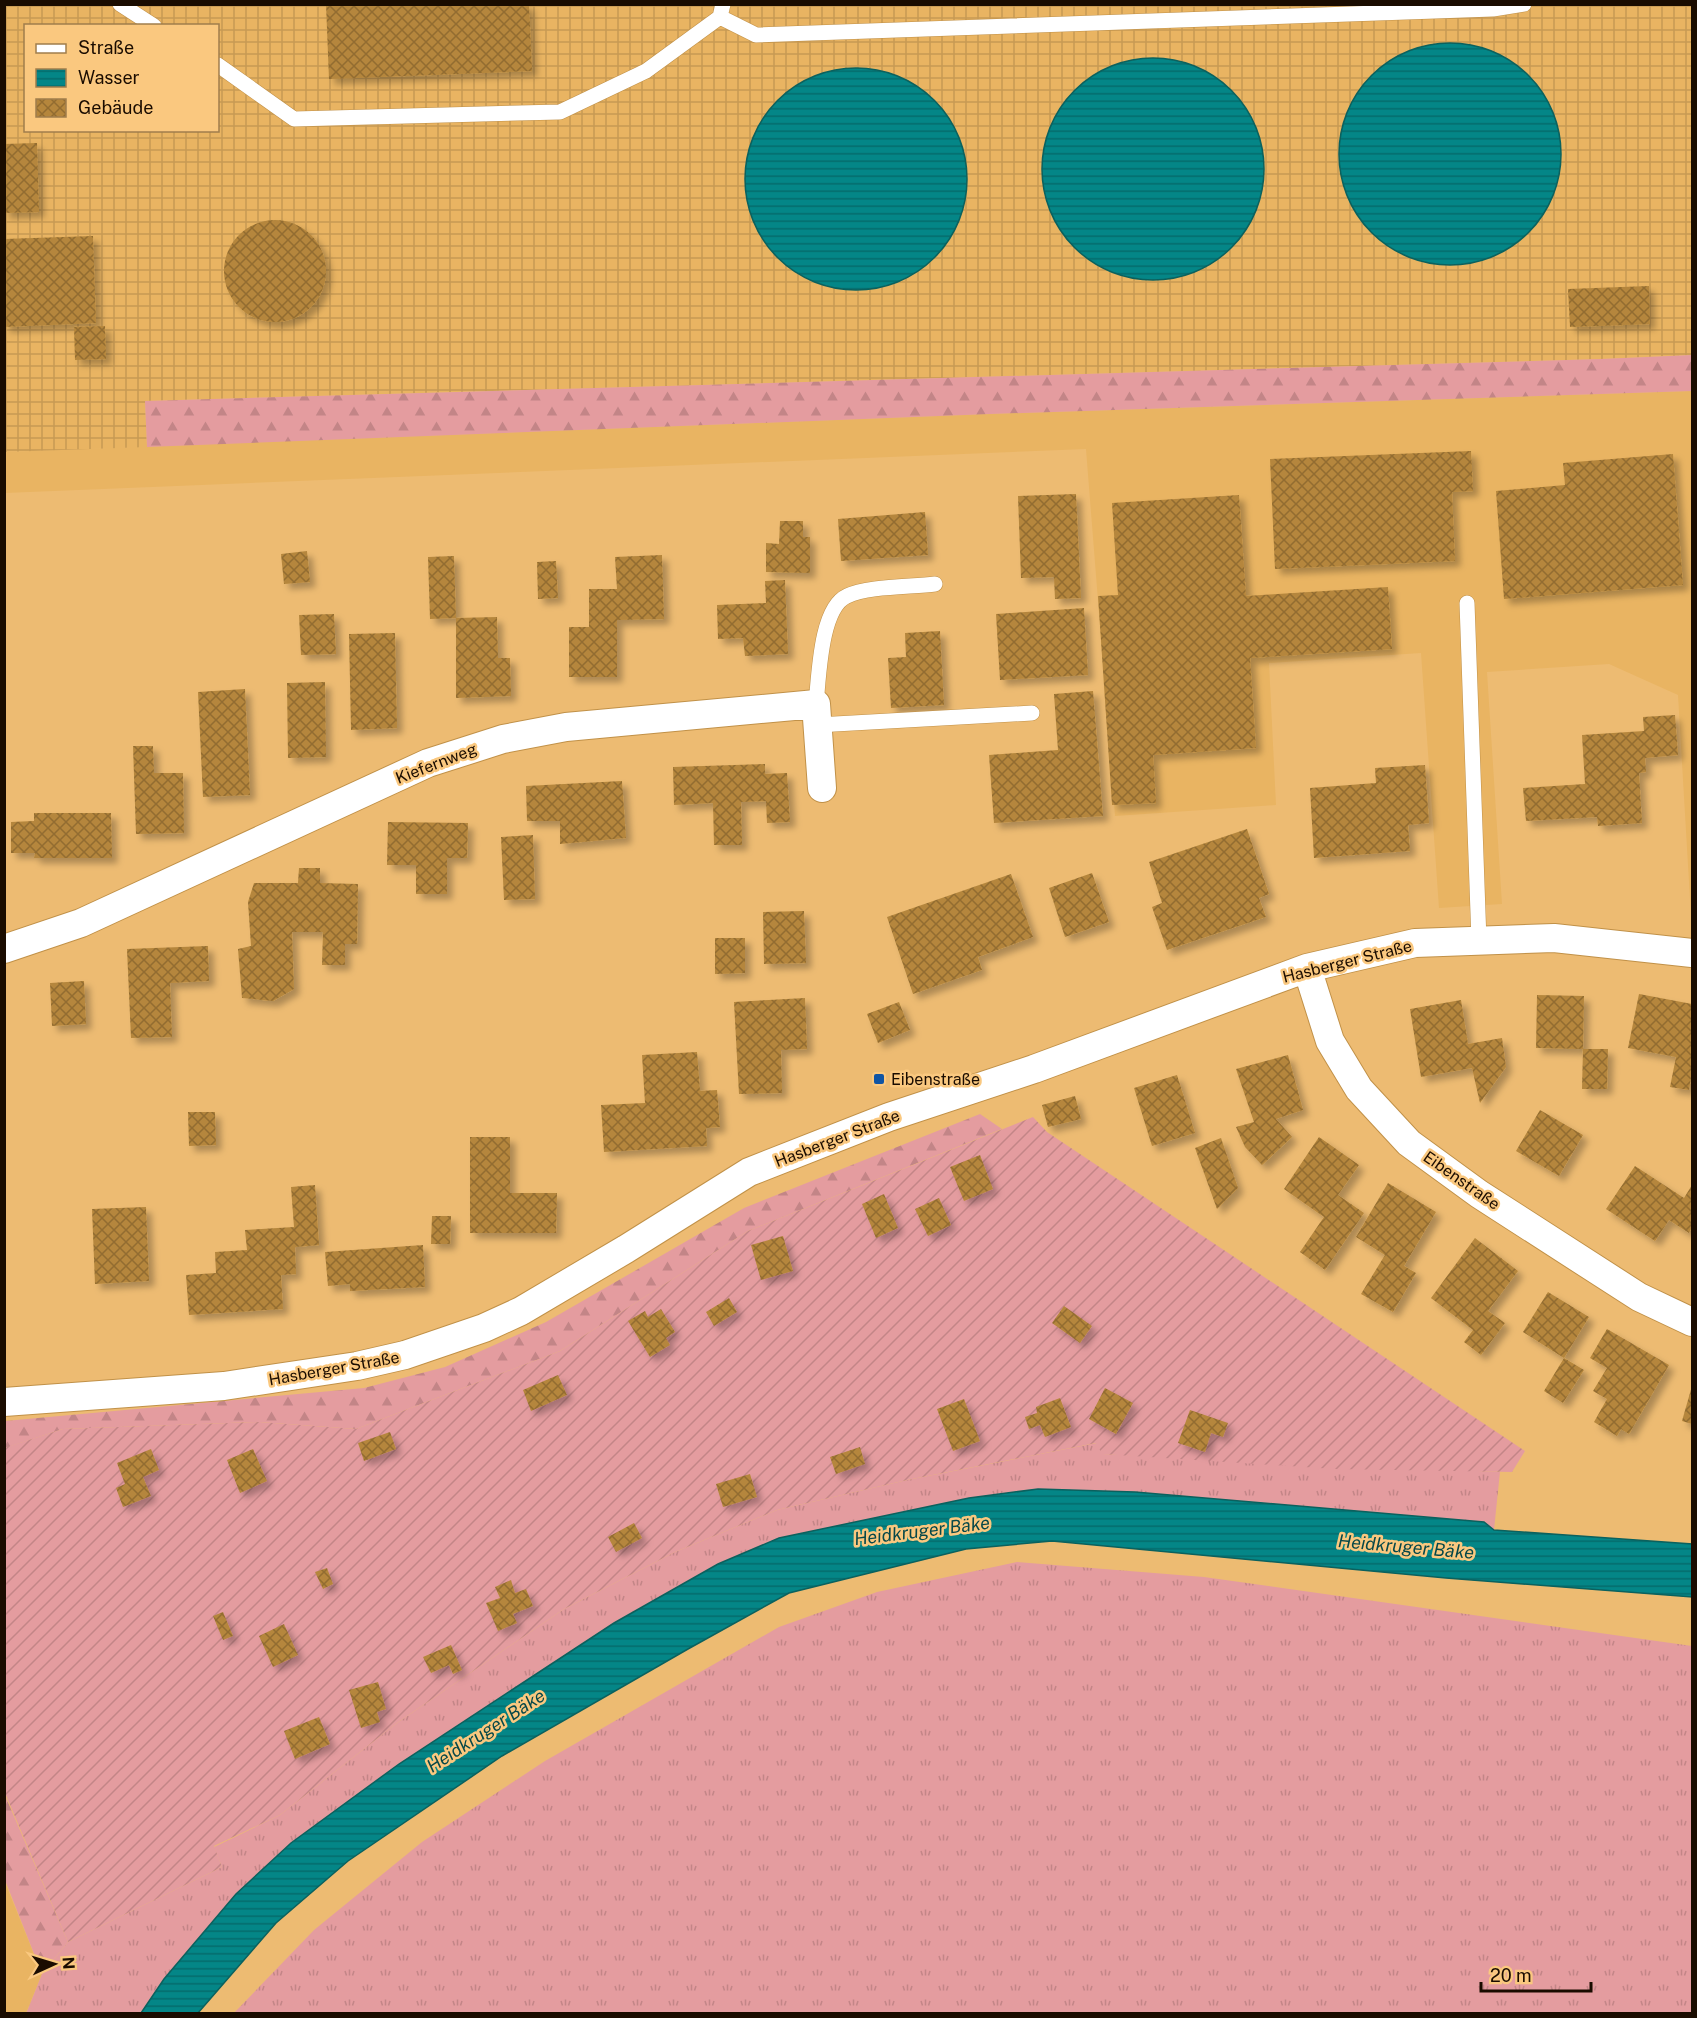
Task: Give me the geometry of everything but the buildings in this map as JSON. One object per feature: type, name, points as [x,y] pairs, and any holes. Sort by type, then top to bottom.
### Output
[{"type":"street","points":[[816,714],[822,788]]},
{"type":"street","name":"Kiefernweg","points":[[4,949],[81,923],[428,763],[503,739],[566,727],[816,714]]},
{"type":"street","name":"Hasberger Straße","points":[[4,1402],[224,1386],[357,1366],[405,1355],[484,1328],[521,1311],[749,1172],[880,1121],[1045,1065],[1307,968],[1415,943],[1554,938],[1692,953]]},
{"type":"street","name":"Eibenstraße","points":[[1307,968],[1330,1041],[1359,1089],[1409,1143],[1479,1194],[1640,1297],[1692,1322]]},
{"type":"lane","points":[[120,4],[151,24]]},
{"type":"lane","points":[[219,66],[294,119],[560,112],[646,71],[721,11],[756,35],[1493,9],[1524,4]]},
{"type":"lane","points":[[935,585],[866,591],[846,596],[836,606],[826,626],[816,714],[1032,713]]},
{"type":"lane","points":[[1467,603],[1479,941]]},
{"type":"shaded area","points":[[4,5],[1692,5],[1692,355],[145,401],[147,447],[5,452]]},
{"type":"shaded area","points":[[1692,391],[1692,916],[1678,695],[1609,664],[1487,672],[1502,904],[1439,908],[1421,653],[1269,663],[1276,805],[1115,816],[1086,449],[5,493],[4,452],[990,414]]},
{"type":"shaded area","points":[[4,1880],[42,1974],[26,2013],[5,2013]]},
{"type":"green space","points":[[1692,355],[1692,391],[990,414],[147,447],[145,401]]},
{"type":"green space","points":[[980,1114],[1002,1129],[748,1231],[560,1351],[356,1429],[259,1422],[63,1429],[5,1448],[5,1421],[364,1388],[445,1367],[546,1322],[744,1208]]},
{"type":"green space","points":[[1033,1117],[1047,1132],[1525,1451],[1512,1472],[1334,1469],[1102,1454],[1096,1443],[907,1480],[777,1510],[675,1552],[564,1609],[397,1723],[280,1815],[214,1846],[222,1867],[68,1942],[5,1793],[4,1448],[63,1429],[259,1422],[356,1429],[560,1351],[748,1231]]},
{"type":"green space","points":[[1097,1443],[1103,1454],[1500,1472],[1494,1530],[1484,1522],[1135,1492],[1038,1489],[969,1498],[779,1538],[718,1564],[614,1623],[399,1764],[291,1843],[236,1894],[164,1979],[141,2013],[26,2014],[42,1974],[68,1942],[222,1867],[214,1847],[280,1815],[397,1723],[564,1609],[675,1552],[777,1510],[907,1480]]},
{"type":"green space","points":[[1017,1562],[1204,1577],[1692,1646],[1692,2013],[234,2013],[314,1930],[422,1842],[545,1761],[779,1627],[877,1592]]},
{"type":"green space","points":[[4,1793],[68,1942],[42,1974],[5,1880]]},
{"type":"water","points":[[1439,43],[1461,43],[1493,51],[1529,75],[1553,111],[1559,132],[1561,154],[1559,176],[1553,197],[1529,233],[1493,257],[1461,265],[1439,265],[1407,257],[1379,240],[1364,225],[1347,197],[1339,165],[1339,143],[1347,111],[1364,83],[1379,68],[1407,51]]},
{"type":"water","points":[[1142,58],[1164,58],[1196,66],[1215,76],[1232,90],[1246,107],[1256,126],[1262,147],[1264,169],[1262,191],[1256,212],[1246,231],[1232,248],[1215,262],[1196,272],[1164,280],[1142,280],[1110,272],[1091,262],[1067,240],[1050,212],[1042,180],[1042,158],[1050,126],[1060,107],[1082,83],[1110,66]]},
{"type":"water","points":[[845,68],[867,68],[899,76],[935,100],[959,136],[965,157],[967,179],[965,201],[959,222],[935,258],[899,282],[867,290],[845,290],[813,282],[785,265],[770,250],[753,222],[745,190],[745,168],[753,136],[770,108],[785,93],[813,76]]},
{"type":"water","name":"Heidkruger Bäke","points":[[1038,1489],[1135,1492],[1484,1522],[1494,1530],[1692,1544],[1692,1597],[1446,1578],[1052,1541],[966,1549],[789,1593],[502,1756],[348,1861],[276,1923],[198,2013],[141,2013],[164,1979],[236,1894],[291,1843],[399,1764],[614,1623],[718,1564],[779,1538],[969,1498]]},
{"type":"place","name":"Eibenstraße","points":[[879,1079]]}]
